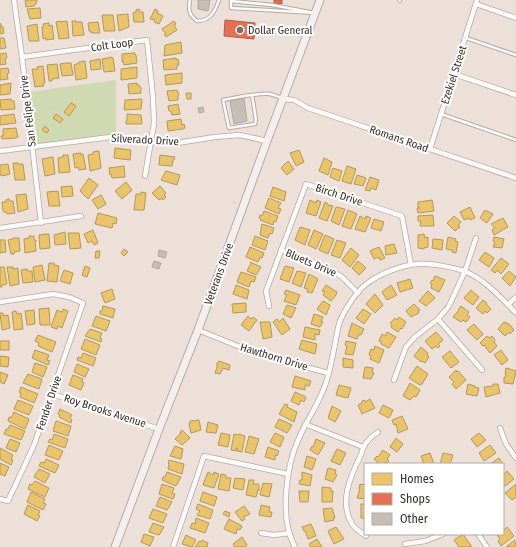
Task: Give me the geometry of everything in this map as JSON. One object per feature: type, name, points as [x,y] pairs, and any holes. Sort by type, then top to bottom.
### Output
[{"type":"main road","name":"Veterans Drive","points":[[115,547],[198,330],[320,0]]},
{"type":"street","name":"San Felipe Drive","points":[[14,0],[41,223]]},
{"type":"street","points":[[476,2],[516,18]]},
{"type":"street","name":"Ezekiel Street","points":[[430,149],[476,2]]},
{"type":"street","name":"Colt Loop","points":[[22,57],[147,40],[153,97],[154,124],[150,142]]},
{"type":"street","points":[[454,74],[516,95]]},
{"type":"street","name":"Romans Road","points":[[283,99],[294,100],[308,108],[516,178]]},
{"type":"street","name":"Silverado Drive","points":[[0,152],[112,137],[150,142],[177,143],[240,135],[267,141]]},
{"type":"street","points":[[145,176],[150,142]]},
{"type":"street","name":"Birch Drive","points":[[270,306],[266,291],[306,184],[402,216],[411,265]]},
{"type":"street","points":[[0,228],[81,216]]},
{"type":"street","points":[[394,380],[406,347],[415,337],[438,319],[449,306],[465,271],[476,238]]},
{"type":"street","name":"Bluets Drive","points":[[281,250],[331,270],[342,277],[358,293]]},
{"type":"street","points":[[295,547],[291,540],[287,516],[286,492],[288,474],[298,439],[320,397],[328,373],[340,322],[351,302],[368,282],[394,270],[417,264],[440,266],[465,271],[489,286],[516,313]]},
{"type":"street","name":"Fender Drive","points":[[0,302],[53,294],[69,297],[83,303],[34,445],[8,501],[0,499]]},
{"type":"street","points":[[508,305],[516,297]]},
{"type":"street","points":[[438,319],[482,370]]},
{"type":"street","name":"Hawthorn Drive","points":[[198,330],[255,353],[328,373]]},
{"type":"street","name":"Roy Brooks Avenue","points":[[52,394],[159,429]]},
{"type":"street","points":[[305,424],[364,447]]},
{"type":"street","points":[[500,428],[506,444],[516,458]]},
{"type":"street","points":[[364,534],[353,526],[350,519],[347,492],[351,476],[364,447],[378,432]]},
{"type":"street","points":[[173,547],[204,456],[288,474]]},
{"type":"street","points":[[261,532],[274,535],[290,533]]},
{"type":"street","points":[[405,544],[425,542],[441,535]]},
{"type":"street","points":[[479,535],[487,547]]},
{"type":"lane","points":[[190,0],[190,13],[197,21],[202,21],[209,18],[214,12],[219,0]]},
{"type":"lane","points":[[272,5],[273,0]]},
{"type":"lane","points":[[231,1],[272,5],[315,14],[231,8],[231,1]]},
{"type":"lane","points":[[465,38],[516,55]]},
{"type":"lane","points":[[252,96],[256,120],[255,124],[229,128],[223,100],[252,96],[271,94],[283,99]]},
{"type":"lane","points":[[441,114],[516,140]]},
{"type":"path","points":[[59,108],[61,104]]},
{"type":"path","points":[[31,110],[54,107],[59,108]]},
{"type":"path","points":[[53,114],[54,107]]},
{"type":"path","points":[[59,108],[60,112],[73,122],[74,138]]},
{"type":"green space","points":[[116,80],[116,135],[41,144],[35,141],[28,92]]},
{"type":"building: Homes","points":[[26,0],[37,0],[37,2],[34,6],[26,7]]},
{"type":"building: Homes","points":[[40,8],[41,18],[30,19],[27,9]]},
{"type":"building: Homes","points":[[139,9],[140,12],[143,12],[144,22],[134,22],[133,13]]},
{"type":"building: Homes","points":[[155,9],[158,11],[157,13],[163,16],[159,24],[154,22],[155,20],[150,19]]},
{"type":"building: Homes","points":[[128,14],[129,27],[119,31],[117,15]]},
{"type":"building: Homes","points":[[102,15],[113,15],[115,31],[104,31]]},
{"type":"building: Homes","points":[[67,21],[69,38],[59,39],[56,22]]},
{"type":"building: Homes","points":[[72,21],[82,22],[84,35],[73,36]]},
{"type":"building: Homes","points":[[174,21],[176,24],[174,25],[177,30],[166,37],[164,35],[166,34],[162,29]]},
{"type":"building: Homes","points":[[98,22],[100,33],[91,33],[91,31],[89,31],[88,23]]},
{"type":"building: Homes","points":[[0,23],[3,27],[4,33],[0,34]]},
{"type":"building: Homes","points":[[49,23],[49,26],[52,25],[54,39],[46,40],[46,38],[43,39],[42,27],[44,26],[43,24]]},
{"type":"building: Homes","points":[[37,24],[39,41],[29,41],[27,26]]},
{"type":"building: Homes","points":[[0,38],[4,38],[6,48],[0,49]]},
{"type":"building: Homes","points":[[181,42],[182,53],[164,56],[165,45]]},
{"type":"building: Homes","points":[[6,53],[6,64],[0,65],[0,54]]},
{"type":"building: Homes","points":[[135,53],[137,63],[124,65],[123,61],[122,62],[122,54]]},
{"type":"building: Homes","points":[[112,57],[115,71],[104,72],[102,59]]},
{"type":"building: Homes","points":[[176,58],[176,60],[178,59],[179,65],[177,65],[177,69],[164,70],[163,60]]},
{"type":"building: Homes","points":[[100,59],[101,69],[91,70],[90,61]]},
{"type":"building: Homes","points":[[85,61],[87,78],[76,80],[74,65]]},
{"type":"building: Homes","points":[[71,63],[73,75],[62,76],[60,64]]},
{"type":"building: Homes","points":[[57,64],[59,78],[49,81],[47,65]]},
{"type":"building: Homes","points":[[43,66],[44,86],[35,87],[32,69],[38,69],[37,67]]},
{"type":"building: Homes","points":[[137,67],[137,78],[121,80],[121,69]]},
{"type":"building: Homes","points":[[8,68],[8,79],[0,80],[0,69]]},
{"type":"building: Homes","points":[[182,73],[182,83],[166,85],[165,75]]},
{"type":"building: Homes","points":[[11,83],[10,94],[0,95],[0,85]]},
{"type":"building: Homes","points":[[137,83],[137,85],[141,88],[141,93],[129,94],[128,84]]},
{"type":"building: Homes","points":[[177,90],[179,95],[178,100],[169,101],[167,91]]},
{"type":"building: Homes","points":[[186,93],[191,93],[191,99],[187,99]]},
{"type":"building: Homes","points":[[11,99],[14,101],[15,109],[1,110],[0,100]]},
{"type":"building: Homes","points":[[142,99],[141,109],[124,110],[125,100]]},
{"type":"building: Homes","points":[[71,103],[76,106],[69,116],[64,112]]},
{"type":"building: Homes","points":[[178,104],[180,114],[172,115],[168,106]]},
{"type":"building: Homes","points":[[14,114],[16,123],[0,125],[0,116]]},
{"type":"building: Homes","points":[[56,114],[63,119],[60,123],[53,118]]},
{"type":"building: Homes","points":[[127,114],[141,115],[142,124],[126,124]]},
{"type":"building: Homes","points":[[181,119],[182,125],[184,124],[185,128],[168,131],[167,121]]},
{"type":"building: Homes","points":[[45,126],[49,130],[47,133],[42,130]]},
{"type":"building: Homes","points":[[16,128],[18,137],[2,139],[1,136],[3,136],[3,129]]},
{"type":"building: Homes","points":[[115,148],[131,150],[130,160],[114,158]]},
{"type":"building: Homes","points":[[299,150],[304,162],[296,166],[290,153]]},
{"type":"building: Homes","points":[[99,151],[101,168],[90,171],[88,155]]},
{"type":"building: Homes","points":[[81,153],[81,155],[83,154],[86,169],[79,170],[78,167],[75,168],[73,154]]},
{"type":"building: Homes","points":[[63,155],[68,155],[70,172],[59,173],[58,158],[63,157]]},
{"type":"building: Homes","points":[[160,155],[175,157],[172,166],[159,165]]},
{"type":"building: Homes","points":[[53,157],[55,174],[45,176],[42,159]]},
{"type":"building: Homes","points":[[324,158],[332,162],[328,175],[319,171]]},
{"type":"building: Homes","points":[[288,161],[294,169],[287,175],[281,168]]},
{"type":"building: Homes","points":[[13,163],[23,164],[25,180],[15,180]]},
{"type":"building: Homes","points":[[8,164],[10,174],[0,175],[0,165]]},
{"type":"building: Homes","points":[[124,166],[125,177],[112,178],[109,168]]},
{"type":"building: Homes","points":[[347,166],[356,169],[351,184],[342,181]]},
{"type":"building: Homes","points":[[333,168],[342,171],[339,181],[330,177]]},
{"type":"building: Homes","points":[[166,171],[180,175],[177,185],[161,180]]},
{"type":"building: Homes","points":[[357,175],[366,178],[363,186],[354,184]]},
{"type":"building: Homes","points":[[370,177],[379,180],[376,190],[371,188],[370,191],[365,190]]},
{"type":"building: Homes","points":[[89,178],[98,185],[88,199],[80,191]]},
{"type":"building: Homes","points":[[126,182],[132,190],[122,199],[115,191]]},
{"type":"building: Homes","points":[[72,186],[73,196],[62,197],[61,187]]},
{"type":"building: Homes","points":[[160,186],[166,193],[164,195],[166,197],[163,200],[162,198],[159,200],[152,193]]},
{"type":"building: Homes","points":[[273,187],[286,192],[284,201],[270,196]]},
{"type":"building: Homes","points":[[58,191],[60,206],[49,206],[47,192]]},
{"type":"building: Homes","points":[[141,192],[146,193],[144,210],[134,210],[136,194],[141,194]]},
{"type":"building: Homes","points":[[26,194],[28,209],[18,212],[16,195]]},
{"type":"building: Homes","points":[[101,195],[106,204],[98,209],[92,200]]},
{"type":"building: Homes","points":[[269,198],[281,203],[278,208],[281,209],[279,214],[265,208]]},
{"type":"building: Homes","points":[[9,199],[10,201],[13,201],[15,213],[8,214],[3,211],[2,202],[6,202],[6,200]]},
{"type":"building: Homes","points":[[310,200],[316,203],[317,200],[321,202],[316,216],[306,213]]},
{"type":"building: Homes","points":[[432,200],[434,211],[418,213],[417,208],[420,208],[418,207],[418,202]]},
{"type":"building: Homes","points":[[325,202],[328,205],[333,206],[327,221],[319,218]]},
{"type":"building: Homes","points":[[336,207],[345,209],[339,225],[331,221]]},
{"type":"building: Homes","points":[[470,207],[475,218],[464,220],[460,212]]},
{"type":"building: Homes","points":[[348,210],[357,214],[351,229],[342,226]]},
{"type":"building: Homes","points":[[485,210],[493,214],[487,223],[480,218]]},
{"type":"building: Homes","points":[[264,211],[278,216],[273,225],[260,220],[260,215],[262,216]]},
{"type":"building: Homes","points":[[98,213],[117,218],[116,224],[113,223],[112,228],[95,224]]},
{"type":"building: Homes","points":[[433,215],[434,226],[420,226],[421,221],[418,221],[418,216]]},
{"type":"building: Homes","points":[[360,216],[365,219],[366,216],[371,218],[365,232],[355,229]]},
{"type":"building: Homes","points":[[454,216],[461,222],[458,226],[460,227],[455,231],[447,223]]},
{"type":"building: Homes","points":[[503,218],[508,227],[494,235],[492,230],[495,228],[491,224]]},
{"type":"building: Homes","points":[[374,219],[384,222],[381,231],[371,228]]},
{"type":"building: Homes","points":[[262,224],[274,228],[272,234],[270,233],[268,238],[260,235]]},
{"type":"building: Homes","points":[[300,227],[310,230],[305,245],[295,240]]},
{"type":"building: Homes","points":[[93,230],[98,243],[94,245],[92,241],[88,243],[84,234]]},
{"type":"building: Homes","points":[[314,230],[323,234],[316,249],[308,245]]},
{"type":"building: Homes","points":[[65,232],[66,244],[55,245],[54,235]]},
{"type":"building: Homes","points":[[68,233],[79,233],[81,248],[70,249]]},
{"type":"building: Homes","points":[[49,234],[50,248],[40,249],[39,235]]},
{"type":"building: Homes","points":[[424,234],[425,238],[428,237],[428,247],[424,249],[418,248],[418,235]]},
{"type":"building: Homes","points":[[325,235],[334,239],[328,254],[319,250]]},
{"type":"building: Homes","points":[[29,236],[34,236],[34,240],[36,240],[36,251],[25,253],[24,239],[29,238]]},
{"type":"building: Homes","points":[[255,236],[268,241],[265,250],[252,245]]},
{"type":"building: Homes","points":[[448,237],[456,239],[455,241],[458,242],[456,253],[452,252],[452,250],[446,249]]},
{"type":"building: Homes","points":[[494,237],[504,239],[502,248],[493,247],[495,242],[493,241]]},
{"type":"building: Homes","points":[[19,238],[20,251],[11,254],[8,240]]},
{"type":"building: Homes","points":[[433,239],[443,240],[442,250],[432,248]]},
{"type":"building: Homes","points":[[0,240],[5,240],[6,252],[0,253]]},
{"type":"building: Homes","points":[[337,240],[346,243],[340,258],[331,255]]},
{"type":"building: Homes","points":[[394,244],[397,253],[386,255],[385,246]]},
{"type":"building: Homes","points":[[250,247],[264,253],[258,262],[246,257]]},
{"type":"building: Homes","points":[[379,247],[385,258],[380,260],[379,257],[374,259],[370,251]]},
{"type":"building: Homes","points":[[351,248],[359,255],[350,267],[342,260]]},
{"type":"building: Homes","points":[[124,249],[128,252],[124,256],[121,253]]},
{"type":"building: Homes","points":[[96,251],[100,251],[99,258],[95,258]]},
{"type":"building: Homes","points":[[485,252],[494,258],[489,267],[479,260]]},
{"type":"building: Homes","points":[[501,258],[509,264],[501,274],[497,270],[495,273],[491,270]]},
{"type":"building: Homes","points":[[358,261],[366,268],[359,275],[352,268]]},
{"type":"building: Homes","points":[[250,262],[261,267],[256,275],[247,271],[251,263]]},
{"type":"building: Homes","points":[[49,263],[54,263],[54,265],[59,266],[57,282],[47,281]]},
{"type":"building: Homes","points":[[42,265],[45,280],[35,282],[33,267]]},
{"type":"building: Homes","points":[[85,266],[90,268],[87,277],[82,275]]},
{"type":"building: Homes","points":[[285,266],[294,268],[289,282],[280,279]]},
{"type":"building: Homes","points":[[0,267],[4,267],[7,284],[2,285],[2,287],[0,287]]},
{"type":"building: Homes","points":[[7,267],[13,267],[13,269],[18,268],[19,284],[10,286]]},
{"type":"building: Homes","points":[[27,269],[27,271],[32,271],[33,282],[23,283],[21,270]]},
{"type":"building: Homes","points":[[64,270],[73,273],[70,284],[60,281]]},
{"type":"building: Homes","points":[[297,271],[306,273],[301,287],[292,283]]},
{"type":"building: Homes","points":[[509,271],[516,277],[510,286],[502,278]]},
{"type":"building: Homes","points":[[241,272],[256,277],[254,282],[251,281],[249,287],[237,282]]},
{"type":"building: Homes","points":[[309,274],[318,279],[312,293],[307,292],[308,289],[304,288]]},
{"type":"building: Homes","points":[[435,276],[445,280],[439,292],[431,288],[432,284],[430,283],[432,280],[433,281]]},
{"type":"building: Homes","points":[[410,279],[413,288],[400,292],[397,283]]},
{"type":"building: Homes","points":[[236,285],[249,290],[247,299],[233,294]]},
{"type":"building: Homes","points":[[326,285],[337,292],[331,301],[323,295],[325,292],[322,291]]},
{"type":"building: Homes","points":[[391,285],[397,295],[387,300],[382,292]]},
{"type":"building: Homes","points":[[112,289],[115,299],[105,303],[101,293]]},
{"type":"building: Homes","points":[[286,290],[300,295],[296,305],[284,301],[287,295],[284,294]]},
{"type":"building: Homes","points":[[471,290],[479,297],[473,305],[464,298]]},
{"type":"building: Homes","points":[[428,291],[435,298],[426,306],[419,301]]},
{"type":"building: Homes","points":[[375,294],[383,305],[375,313],[366,304]]},
{"type":"building: Homes","points":[[483,300],[491,309],[487,313],[485,311],[483,314],[476,308]]},
{"type":"building: Homes","points":[[323,301],[330,305],[326,315],[317,309]]},
{"type":"building: Homes","points":[[246,303],[246,312],[233,313],[232,304]]},
{"type":"building: Homes","points":[[414,304],[420,310],[418,311],[419,313],[411,317],[406,311]]},
{"type":"building: Homes","points":[[287,305],[296,308],[291,318],[283,314]]},
{"type":"building: Homes","points":[[103,306],[115,309],[113,318],[100,314]]},
{"type":"building: Homes","points":[[461,306],[469,312],[467,315],[470,317],[466,322],[463,320],[461,322],[453,317]]},
{"type":"building: Homes","points":[[49,308],[50,325],[40,325],[39,309]]},
{"type":"building: Homes","points":[[63,309],[68,311],[62,328],[58,326],[57,329],[51,327],[57,310],[62,312]]},
{"type":"building: Homes","points":[[363,309],[371,314],[364,324],[356,318]]},
{"type":"building: Homes","points":[[34,310],[35,324],[27,325],[25,311]]},
{"type":"building: Homes","points":[[16,311],[17,314],[21,313],[23,329],[14,330],[12,312]]},
{"type":"building: Homes","points":[[0,313],[3,313],[3,316],[8,315],[10,328],[2,330]]},
{"type":"building: Homes","points":[[314,314],[323,317],[321,322],[323,322],[320,327],[311,324]]},
{"type":"building: Homes","points":[[96,316],[110,321],[106,331],[92,326]]},
{"type":"building: Homes","points":[[248,316],[251,319],[253,317],[257,320],[249,331],[241,325]]},
{"type":"building: Homes","points":[[399,317],[406,322],[402,329],[401,328],[398,332],[391,327],[392,325],[390,323],[395,318],[397,320]]},
{"type":"building: Homes","points":[[283,318],[290,329],[282,335],[273,322],[277,319],[279,322]]},
{"type":"building: Homes","points":[[260,322],[270,322],[272,337],[263,339]]},
{"type":"building: Homes","points":[[504,322],[509,324],[514,330],[505,336],[498,329]]},
{"type":"building: Homes","points":[[352,323],[364,329],[361,335],[359,334],[357,339],[348,336]]},
{"type":"building: Homes","points":[[474,324],[483,334],[477,340],[467,330]]},
{"type":"building: Homes","points":[[305,327],[320,330],[319,335],[315,334],[315,340],[303,337]]},
{"type":"building: Homes","points":[[90,329],[102,333],[100,338],[102,339],[101,342],[85,336]]},
{"type":"building: Homes","points":[[387,332],[396,337],[389,348],[381,344],[379,341],[382,334],[385,336]]},
{"type":"building: Homes","points":[[436,332],[443,340],[438,344],[440,346],[438,348],[436,346],[432,349],[425,341]]},
{"type":"building: Homes","points":[[38,335],[56,342],[52,352],[38,346],[39,343],[35,341]]},
{"type":"building: Homes","points":[[487,336],[490,338],[492,336],[497,346],[490,353],[484,345],[483,346],[480,343]]},
{"type":"building: Homes","points":[[85,339],[100,345],[96,355],[81,349]]},
{"type":"building: Homes","points":[[302,340],[317,344],[315,354],[299,349]]},
{"type":"building: Homes","points":[[0,341],[9,341],[9,350],[0,350]]},
{"type":"building: Homes","points":[[346,341],[356,343],[353,355],[345,354],[347,346],[345,345]]},
{"type":"building: Homes","points":[[375,346],[384,350],[379,363],[370,359],[371,356],[369,355],[371,349],[374,350]]},
{"type":"building: Homes","points":[[421,347],[428,353],[427,355],[429,357],[425,363],[422,361],[421,362],[414,356]]},
{"type":"building: Homes","points":[[35,350],[49,355],[47,360],[50,361],[48,365],[32,358]]},
{"type":"building: Homes","points":[[501,350],[508,360],[502,365],[494,355]]},
{"type":"building: Homes","points":[[450,351],[459,362],[451,368],[442,357]]},
{"type":"building: Homes","points":[[83,353],[96,358],[93,366],[77,360],[78,357],[81,358]]},
{"type":"building: Homes","points":[[0,356],[9,357],[8,367],[0,366]]},
{"type":"building: Homes","points":[[343,358],[353,360],[353,368],[343,367]]},
{"type":"building: Homes","points":[[219,361],[230,365],[229,370],[223,368],[220,374],[215,373],[217,363]]},
{"type":"building: Homes","points":[[35,363],[47,367],[43,377],[32,372]]},
{"type":"building: Homes","points":[[77,364],[89,369],[85,377],[74,372]]},
{"type":"building: Homes","points":[[417,366],[428,374],[420,385],[409,378]]},
{"type":"building: Homes","points":[[365,367],[373,368],[372,373],[374,373],[371,379],[363,378]]},
{"type":"building: Homes","points":[[506,368],[516,371],[513,384],[504,383]]},
{"type":"building: Homes","points":[[456,370],[466,380],[456,389],[452,384],[454,382],[449,377]]},
{"type":"building: Homes","points":[[0,372],[8,375],[4,384],[0,382]]},
{"type":"building: Homes","points":[[28,374],[42,379],[39,389],[23,383]]},
{"type":"building: Homes","points":[[73,375],[83,379],[82,382],[84,383],[81,390],[69,385]]},
{"type":"building: Homes","points":[[295,376],[311,381],[309,386],[305,385],[305,390],[292,387]]},
{"type":"building: Homes","points":[[410,383],[420,390],[416,397],[414,396],[410,400],[403,396]]},
{"type":"building: Homes","points":[[468,384],[479,388],[477,396],[466,394]]},
{"type":"building: Homes","points":[[493,384],[498,384],[500,393],[486,397],[484,387],[493,386]]},
{"type":"building: Homes","points":[[339,385],[351,388],[348,398],[336,395]]},
{"type":"building: Homes","points":[[21,387],[38,394],[34,403],[20,397],[21,393],[19,392]]},
{"type":"building: Homes","points":[[295,392],[306,397],[304,402],[301,400],[299,405],[291,401]]},
{"type":"building: Homes","points":[[370,399],[375,408],[362,414],[358,405],[364,400],[365,402]]},
{"type":"building: Homes","points":[[18,400],[33,406],[29,415],[14,409]]},
{"type":"building: Homes","points":[[285,404],[288,405],[287,407],[297,412],[294,422],[279,414]]},
{"type":"building: Homes","points":[[383,405],[393,410],[389,418],[379,413]]},
{"type":"building: Homes","points":[[332,406],[341,411],[335,422],[328,418]]},
{"type":"building: Homes","points":[[60,409],[72,415],[70,418],[72,420],[71,423],[59,417],[60,415],[58,414]]},
{"type":"building: Homes","points":[[14,412],[29,419],[25,429],[8,421],[9,417],[11,418]]},
{"type":"building: Homes","points":[[402,416],[408,429],[398,433],[396,424],[394,425],[392,420]]},
{"type":"building: Homes","points":[[279,419],[292,425],[287,433],[275,427]]},
{"type":"building: Homes","points":[[199,420],[201,430],[191,433],[189,424],[190,421]]},
{"type":"building: Homes","points":[[56,421],[71,426],[68,436],[53,431]]},
{"type":"building: Homes","points":[[208,422],[218,425],[216,433],[206,432]]},
{"type":"building: Homes","points":[[10,425],[25,431],[21,440],[4,434]]},
{"type":"building: Homes","points":[[182,430],[190,438],[182,445],[175,439]]},
{"type":"building: Homes","points":[[221,433],[230,435],[228,447],[218,445]]},
{"type":"building: Homes","points":[[275,433],[284,437],[280,447],[270,442]]},
{"type":"building: Homes","points":[[479,433],[486,440],[477,447],[471,439]]},
{"type":"building: Homes","points":[[54,434],[68,439],[65,448],[48,442],[50,439],[52,440]]},
{"type":"building: Homes","points":[[234,434],[245,436],[242,452],[237,451],[238,449],[236,448],[236,451],[231,450]]},
{"type":"building: Homes","points":[[249,436],[259,439],[254,454],[245,452]]},
{"type":"building: Homes","points":[[396,438],[403,444],[397,452],[390,447]]},
{"type":"building: Homes","points":[[10,439],[20,443],[16,452],[6,448]]},
{"type":"building: Homes","points":[[316,439],[325,443],[318,455],[310,450]]},
{"type":"building: Homes","points":[[49,445],[63,451],[59,460],[45,455]]},
{"type":"building: Homes","points":[[490,445],[496,453],[484,461],[479,453]]},
{"type":"building: Homes","points":[[175,446],[183,449],[181,459],[170,456]]},
{"type":"building: Homes","points":[[268,447],[279,451],[277,456],[275,455],[275,460],[265,457]]},
{"type":"building: Homes","points":[[0,448],[13,455],[11,465],[0,459]]},
{"type":"building: Homes","points":[[337,449],[346,453],[340,465],[331,461]]},
{"type":"building: Homes","points":[[383,450],[390,455],[387,459],[389,461],[387,463],[378,463],[374,459],[377,456],[378,457]]},
{"type":"building: Homes","points":[[430,453],[434,463],[424,463],[421,456]]},
{"type":"building: Homes","points":[[443,453],[453,455],[450,463],[440,463]]},
{"type":"building: Homes","points":[[307,456],[316,459],[312,470],[304,467]]},
{"type":"building: Homes","points":[[499,458],[502,463],[492,463]]},
{"type":"building: Homes","points":[[46,459],[59,465],[55,473],[39,466],[41,462],[44,463]]},
{"type":"building: Homes","points":[[169,460],[184,464],[182,474],[168,469]]},
{"type":"building: Homes","points":[[0,463],[9,467],[5,476],[0,474]]},
{"type":"building: Homes","points":[[328,468],[336,470],[335,474],[337,475],[333,482],[325,479]]},
{"type":"building: Homes","points":[[39,469],[50,474],[45,483],[34,477]]},
{"type":"building: Homes","points":[[507,471],[514,479],[505,486],[504,485],[504,474]]},
{"type":"building: Homes","points":[[167,472],[181,477],[176,486],[162,480]]},
{"type":"building: Homes","points":[[208,472],[213,475],[214,472],[219,474],[214,488],[203,485]]},
{"type":"building: Homes","points":[[302,472],[312,475],[310,486],[299,484],[300,480],[302,480]]},
{"type":"building: Homes","points":[[221,474],[226,475],[226,478],[231,478],[229,491],[218,489]]},
{"type":"building: Homes","points":[[235,478],[245,479],[243,490],[233,488]]},
{"type":"building: Homes","points":[[249,480],[254,480],[253,484],[259,484],[259,491],[258,490],[256,497],[246,495]]},
{"type":"building: Homes","points":[[35,481],[49,488],[45,497],[28,489],[30,484],[32,485]]},
{"type":"building: Homes","points":[[263,483],[272,484],[269,497],[260,495]]},
{"type":"building: Homes","points":[[162,484],[174,488],[172,493],[175,494],[173,499],[159,494]]},
{"type":"building: Homes","points":[[360,484],[364,485],[364,499],[357,498]]},
{"type":"building: Homes","points":[[516,484],[516,497],[512,500],[505,493]]},
{"type":"building: Homes","points":[[322,487],[331,488],[331,491],[333,491],[332,502],[322,502]]},
{"type":"building: Homes","points":[[299,491],[309,491],[308,502],[300,502]]},
{"type":"building: Homes","points":[[31,492],[45,499],[43,503],[46,504],[43,510],[27,502]]},
{"type":"building: Homes","points":[[203,492],[217,497],[214,506],[200,501]]},
{"type":"building: Homes","points":[[160,497],[172,502],[167,510],[156,506]]},
{"type":"building: Homes","points":[[198,504],[213,510],[210,519],[197,515],[200,511],[196,509]]},
{"type":"building: Homes","points":[[361,504],[364,504],[364,518],[361,518]]},
{"type":"building: Homes","points":[[28,505],[40,511],[38,515],[40,516],[37,521],[24,514]]},
{"type":"building: Homes","points":[[261,505],[270,507],[269,512],[272,512],[271,517],[259,515]]},
{"type":"building: Homes","points":[[244,506],[250,514],[243,517],[245,519],[242,521],[235,512]]},
{"type":"building: Homes","points":[[332,508],[335,518],[333,518],[334,520],[325,522],[323,509]]},
{"type":"building: Homes","points":[[153,509],[167,514],[163,523],[149,518]]},
{"type":"building: Homes","points":[[225,511],[230,513],[229,517],[223,514]]},
{"type":"building: Homes","points":[[196,518],[209,523],[205,533],[190,528],[192,523],[195,524]]},
{"type":"building: Homes","points":[[229,519],[242,526],[240,530],[237,529],[236,534],[224,529]]},
{"type":"building: Homes","points":[[153,523],[164,527],[159,535],[149,532]]},
{"type":"building: Homes","points":[[311,524],[316,536],[308,539],[302,527]]},
{"type":"building: Homes","points":[[336,527],[344,539],[334,544],[328,531]]},
{"type":"building: Homes","points":[[507,527],[514,536],[501,546],[498,541],[500,539],[497,535],[504,535],[504,530]]},
{"type":"building: Homes","points":[[144,534],[154,537],[150,546],[141,542]]},
{"type":"building: Homes","points":[[186,535],[196,540],[192,547],[182,544]]},
{"type":"building: Homes","points":[[464,535],[472,547],[459,547],[454,540]]},
{"type":"building: Homes","points":[[242,537],[247,545],[245,547],[235,547],[233,544]]},
{"type":"building: Homes","points":[[317,539],[322,547],[311,547],[309,544]]},
{"type":"building: Homes","points":[[202,540],[208,543],[207,547],[195,547],[199,541],[201,542]]},
{"type":"building: Homes","points":[[515,540],[516,547],[506,547]]},
{"type":"building: Shops","points":[[274,0],[282,0],[282,4],[274,3]]},
{"type":"building: Shops","name":"Dollar General","points":[[225,20],[255,23],[254,39],[224,36]]},
{"type":"building: Other","points":[[198,0],[210,0],[208,11],[198,9]]},
{"type":"building: Other","points":[[244,98],[247,121],[234,124],[230,101]]},
{"type":"building: Other","points":[[203,107],[204,112],[199,113],[198,108]]},
{"type":"building: Other","points":[[159,250],[167,252],[165,258],[158,256]]},
{"type":"building: Other","points":[[154,261],[161,263],[159,269],[152,267]]},
{"type":"place","name":"Dollar General","points":[[240,30]]}]
